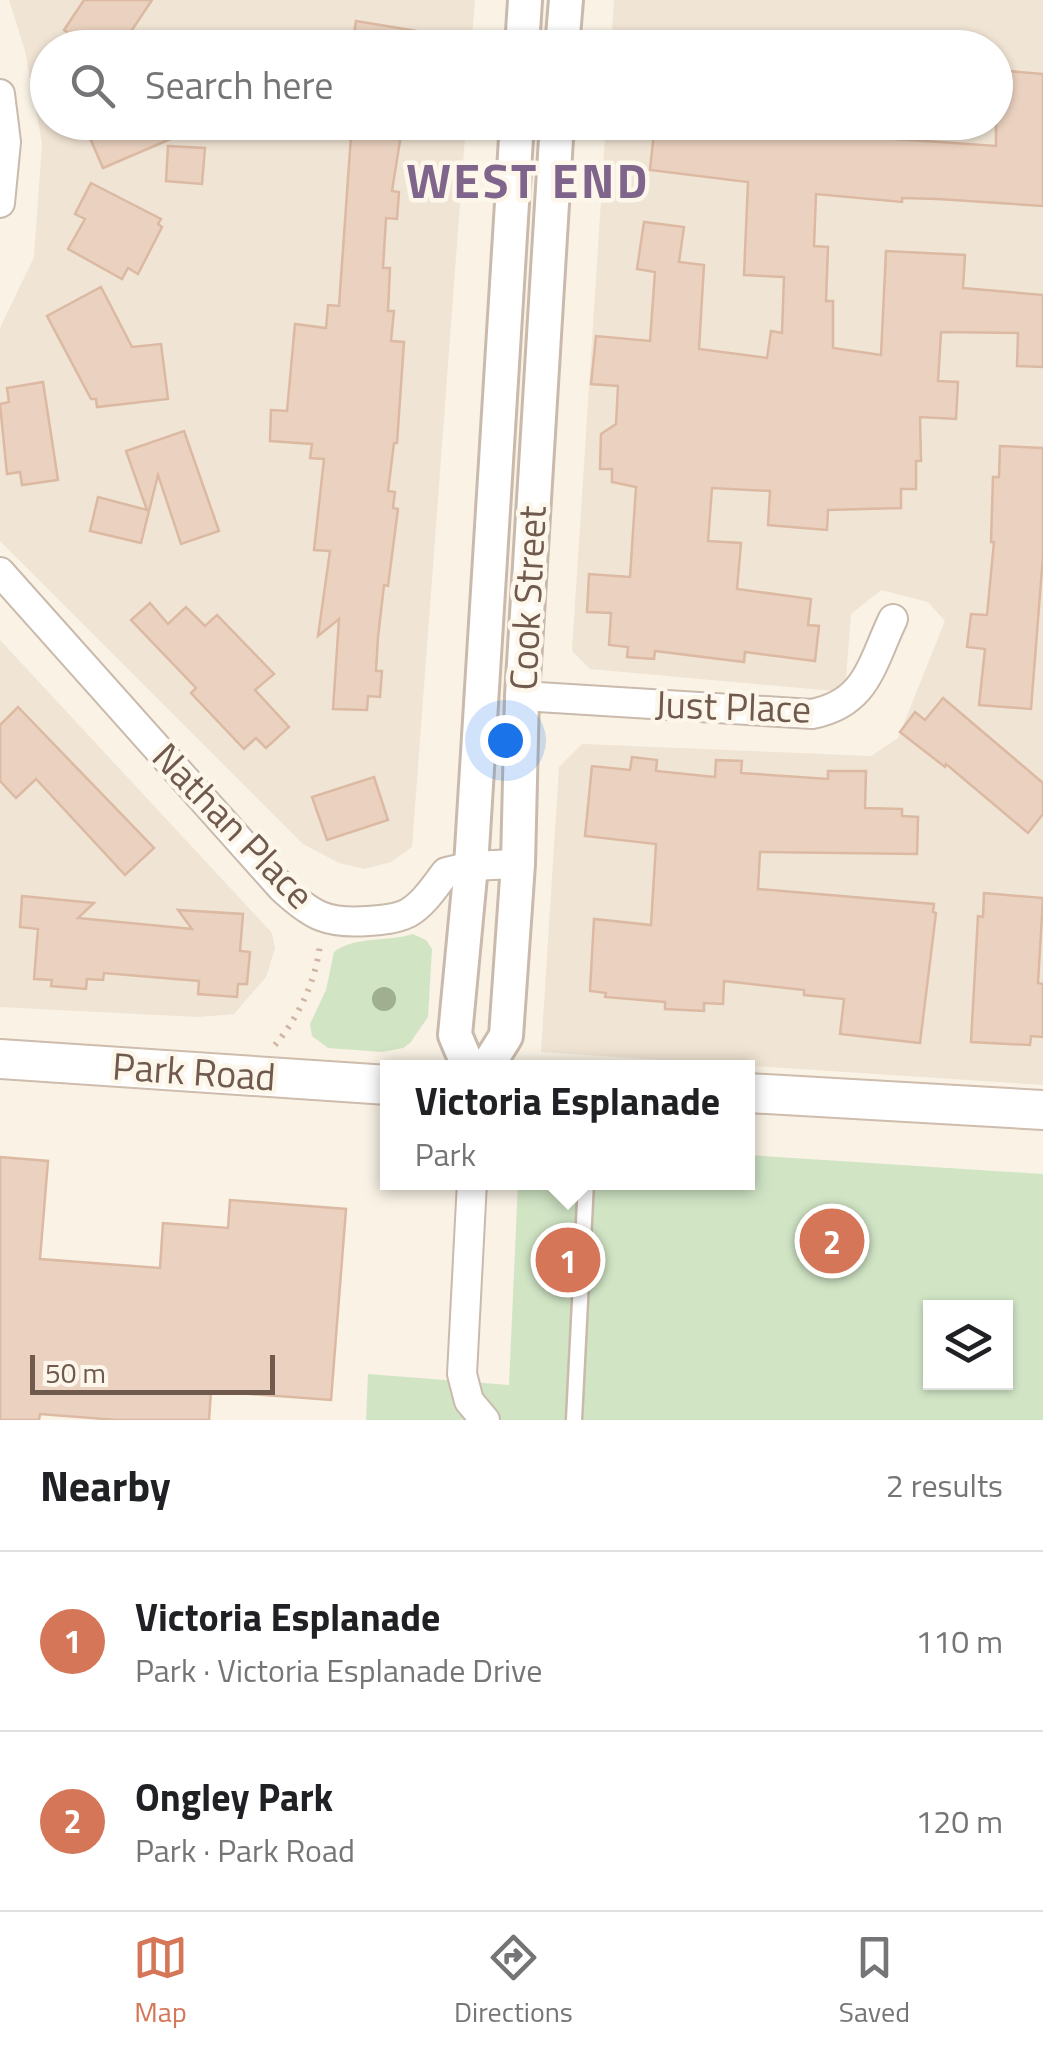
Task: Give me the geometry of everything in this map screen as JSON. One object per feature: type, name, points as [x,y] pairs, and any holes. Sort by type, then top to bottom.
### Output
[{"type":"main road","name":"Park Road","points":[[0,1059],[380,1084]]},
{"type":"main road","points":[[755,1093],[1043,1110]]},
{"type":"street","points":[[523,30],[525,0]]},
{"type":"street","points":[[564,30],[566,0]]},
{"type":"street","points":[[0,94],[6,142],[0,202]]},
{"type":"street","name":"Cook Street","points":[[466,1060],[456,1035],[472,866],[517,140]]},
{"type":"street","name":"Cook Street","points":[[491,1060],[506,1036],[518,864],[522,696],[557,140]]},
{"type":"street","points":[[512,200],[552,201]]},
{"type":"street","name":"Nathan Place","points":[[0,572],[282,888],[319,917],[337,922],[385,920],[409,912],[428,896],[446,872],[472,866],[518,864]]},
{"type":"street","name":"Just Place","points":[[522,696],[812,714],[835,709],[855,696],[892,619]]},
{"type":"street","points":[[472,1190],[462,1374],[469,1401],[485,1420]]},
{"type":"lane","points":[[574,1420],[586,1190]]},
{"type":"path","points":[[248,1076],[280,1038],[300,1006],[320,949],[319,917]]},
{"type":"shaded area","points":[[9,0],[475,0],[472,30],[30,30],[30,78]]},
{"type":"shaded area","points":[[614,0],[1043,0],[1043,1085],[755,1066],[755,1060],[663,1060],[541,1052],[559,767],[582,744],[871,756],[898,738],[945,621],[928,602],[881,590],[851,614],[845,692],[590,669],[572,651],[605,140],[1013,140],[1013,30],[612,30]]},
{"type":"shaded area","points":[[41,140],[465,140],[412,847],[391,862],[364,869],[339,863],[303,844],[0,541],[0,328],[34,257]]},
{"type":"shaded area","points":[[0,640],[272,933],[275,948],[266,977],[234,1014],[198,1017],[0,1007]]},
{"type":"green space","points":[[413,934],[426,940],[432,949],[428,1017],[410,1043],[382,1052],[328,1048],[312,1036],[310,1024],[326,990],[334,952],[361,941]]},
{"type":"green space","points":[[755,1155],[1043,1174],[1043,1420],[366,1420],[368,1374],[509,1385],[518,1190],[755,1190]]},
{"type":"building","points":[[84,0],[152,0],[132,30],[64,30]]},
{"type":"building","points":[[356,21],[411,30],[355,30]]},
{"type":"building","points":[[1013,71],[1043,74],[1043,206],[938,199],[902,198],[902,202],[816,194],[814,246],[828,247],[826,301],[833,301],[833,348],[881,355],[886,251],[965,255],[963,288],[1043,295],[1043,367],[1017,366],[1018,333],[941,332],[938,381],[958,382],[956,419],[920,417],[921,461],[916,461],[916,489],[901,489],[901,508],[828,510],[827,530],[768,525],[770,491],[712,488],[708,541],[741,543],[737,589],[811,599],[808,625],[819,626],[815,661],[745,652],[744,662],[655,651],[654,659],[627,657],[628,647],[609,645],[611,613],[587,612],[589,574],[630,577],[636,487],[612,482],[612,469],[600,469],[601,434],[616,424],[618,386],[591,384],[596,336],[650,341],[655,272],[637,269],[644,222],[684,227],[679,262],[704,265],[699,349],[767,358],[771,331],[782,333],[784,277],[744,275],[748,182],[650,170],[653,140],[910,140],[996,146],[996,140],[1013,140]]},
{"type":"building","points":[[91,140],[168,140],[103,168]]},
{"type":"building","points":[[351,140],[400,140],[392,191],[399,192],[397,219],[386,218],[383,268],[390,268],[388,311],[394,311],[391,341],[404,342],[397,443],[388,491],[395,492],[393,508],[398,509],[378,637],[376,671],[382,671],[380,697],[368,696],[367,710],[333,709],[339,619],[318,636],[330,551],[314,550],[324,459],[310,458],[312,444],[270,441],[271,410],[287,411],[295,324],[326,328],[328,305],[339,306]]},
{"type":"building","points":[[168,146],[205,148],[202,184],[166,181]]},
{"type":"building","points":[[91,183],[161,219],[158,224],[162,227],[138,274],[128,268],[122,279],[68,249],[85,219],[75,214]]},
{"type":"building","points":[[101,287],[132,347],[161,344],[168,399],[97,407],[96,399],[91,399],[47,316]]},
{"type":"building","points":[[43,382],[58,480],[22,485],[20,472],[7,474],[0,404],[9,402],[7,388]]},
{"type":"building","points":[[184,431],[219,531],[181,544],[158,475],[141,543],[90,531],[98,497],[147,510],[126,451]]},
{"type":"building","points":[[1000,446],[1043,448],[1043,556],[1031,709],[979,705],[985,649],[967,647],[971,614],[987,615],[994,542],[993,477],[999,477]]},
{"type":"building","points":[[150,603],[168,624],[186,607],[205,626],[217,615],[274,674],[255,690],[289,727],[266,748],[256,738],[244,749],[191,693],[196,688],[131,620]]},
{"type":"building","points":[[943,698],[1043,783],[1043,814],[1028,833],[946,764],[945,767],[900,732],[915,712],[925,720]]},
{"type":"building","points":[[18,707],[154,848],[125,875],[36,779],[16,798],[0,781],[0,725]]},
{"type":"building","points":[[632,757],[657,760],[656,771],[715,777],[716,760],[742,761],[741,773],[828,779],[828,771],[866,771],[865,808],[902,809],[902,816],[918,817],[917,854],[760,852],[758,889],[934,904],[920,1043],[840,1034],[844,999],[804,995],[804,990],[724,981],[723,1004],[704,1003],[704,1011],[665,1009],[665,1002],[605,997],[606,993],[590,991],[594,919],[651,925],[656,844],[585,836],[592,766],[630,770]]},
{"type":"building","points":[[374,777],[388,820],[327,840],[312,797]]},
{"type":"building","points":[[984,893],[1043,898],[1038,983],[1043,984],[1043,1037],[1031,1036],[1030,1045],[971,1042],[978,916],[983,917]]},
{"type":"building","points":[[22,896],[94,903],[78,918],[192,929],[178,910],[243,914],[240,951],[250,952],[247,984],[238,984],[237,997],[198,994],[199,981],[104,973],[103,980],[87,979],[86,989],[51,986],[52,980],[34,979],[38,929],[20,927]]},
{"type":"building","points":[[0,1157],[48,1161],[40,1259],[160,1268],[163,1223],[228,1228],[230,1200],[346,1209],[331,1400],[211,1391],[209,1420],[117,1420],[40,1414],[39,1420],[0,1420]]},
{"type":"place","name":"Ongley Park","points":[[832,1241]]},
{"type":"place","name":"Victoria Esplanade","points":[[568,1260]]},
{"type":"district","name":"WEST END","points":[[528,181]]}]
